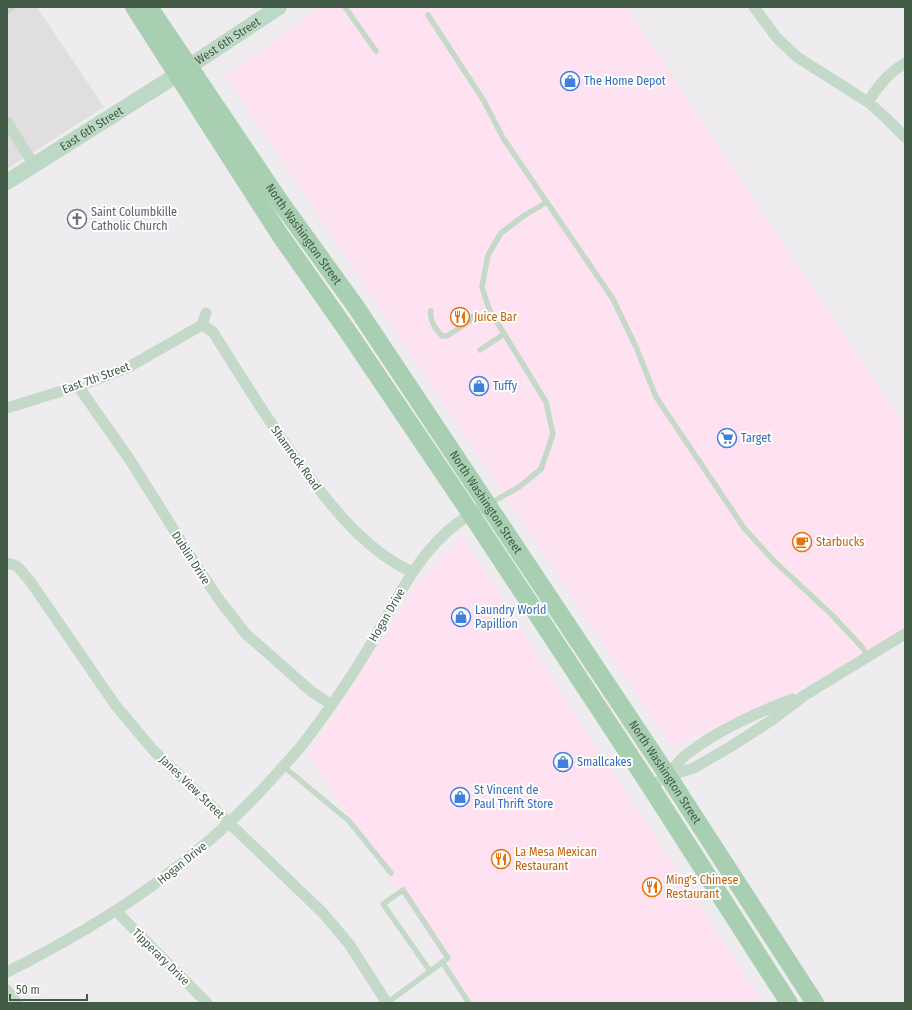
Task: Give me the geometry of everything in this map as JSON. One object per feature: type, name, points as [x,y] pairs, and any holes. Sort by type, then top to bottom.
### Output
[{"type":"main road","name":"North Washington Street","points":[[134,7],[183,70],[361,313],[668,776],[815,1003]]},
{"type":"main road","name":"North Washington Street","points":[[149,7],[183,70],[280,235],[346,329],[471,514],[650,786],[789,1003]]},
{"type":"main road","name":"West 6th Street","points":[[183,70],[279,7]]},
{"type":"main road","name":"East 6th Street","points":[[7,182],[183,70]]},
{"type":"street","points":[[754,7],[777,38],[797,57],[868,102],[905,137]]},
{"type":"street","points":[[868,102],[879,86],[905,63]]},
{"type":"street","points":[[7,122],[34,165]]},
{"type":"street","points":[[202,325],[206,314]]},
{"type":"street","name":"East 7th Street","points":[[7,408],[78,386],[127,368],[202,325]]},
{"type":"street","name":"Shamrock Road","points":[[202,325],[213,332],[272,426],[331,504],[354,530],[385,557],[412,572]]},
{"type":"street","name":"Dublin Drive","points":[[78,386],[130,460],[220,601],[246,634],[312,692],[332,705]]},
{"type":"street","name":"Hogan Drive","points":[[7,972],[78,935],[140,896],[180,866],[230,823],[305,742],[332,705],[368,650],[412,572],[434,545],[448,531],[471,514],[489,505]]},
{"type":"street","name":"Janes View Street","points":[[7,563],[17,566],[30,581],[116,706],[154,750],[323,913],[349,944],[387,1003]]},
{"type":"street","points":[[650,786],[668,776],[694,768],[730,747],[772,720],[805,695],[905,634]]},
{"type":"street","points":[[668,776],[685,756],[724,730],[768,708],[805,695]]},
{"type":"street","name":"Tipperary Drive","points":[[116,911],[207,1003]]},
{"type":"street","points":[[7,990],[17,1003]]},
{"type":"lane","points":[[7,11],[13,7]]},
{"type":"lane","points":[[345,7],[376,51]]},
{"type":"lane","points":[[428,15],[484,100],[503,138],[614,299],[636,347],[656,397],[744,528],[773,560],[832,615],[861,646],[868,656]]},
{"type":"lane","name":"Hogan Drive","points":[[489,505],[519,487],[540,469],[553,434],[546,402],[489,308],[482,287],[488,255],[502,233],[546,202]]},
{"type":"lane","points":[[431,311],[430,317],[442,336],[447,336],[473,319],[473,316]]},
{"type":"lane","points":[[480,350],[504,334]]},
{"type":"lane","points":[[283,766],[349,821],[390,873]]},
{"type":"lane","points":[[387,1003],[448,958],[403,890],[383,904],[430,971]]},
{"type":"lane","points":[[442,962],[468,1003]]},
{"type":"shaded area","points":[[7,7],[37,7],[104,107],[7,169]]},
{"type":"shaded area","points":[[321,7],[627,7],[785,248],[905,425],[905,637],[797,690],[672,746],[226,76]]},
{"type":"shaded area","points":[[462,536],[622,787],[764,1003],[474,1003],[308,756],[417,584]]},
{"type":"place","name":"The Home Depot","points":[[570,81]]},
{"type":"place","name":"Saint Columbkille Catholic Church","points":[[77,219]]},
{"type":"place","name":"Juice Bar","points":[[460,317]]},
{"type":"place","name":"Tuffy","points":[[479,386]]},
{"type":"place","name":"Target","points":[[727,438]]},
{"type":"place","name":"Starbucks","points":[[802,542]]},
{"type":"place","name":"Laundry World Papillion","points":[[461,617]]},
{"type":"place","name":"Smallcakes","points":[[563,762]]},
{"type":"place","name":"St Vincent de Paul Thrift Store","points":[[460,797]]},
{"type":"place","name":"La Mesa Mexican Restaurant","points":[[501,859]]},
{"type":"place","name":"Ming's Chinese Restaurant","points":[[652,887]]}]
